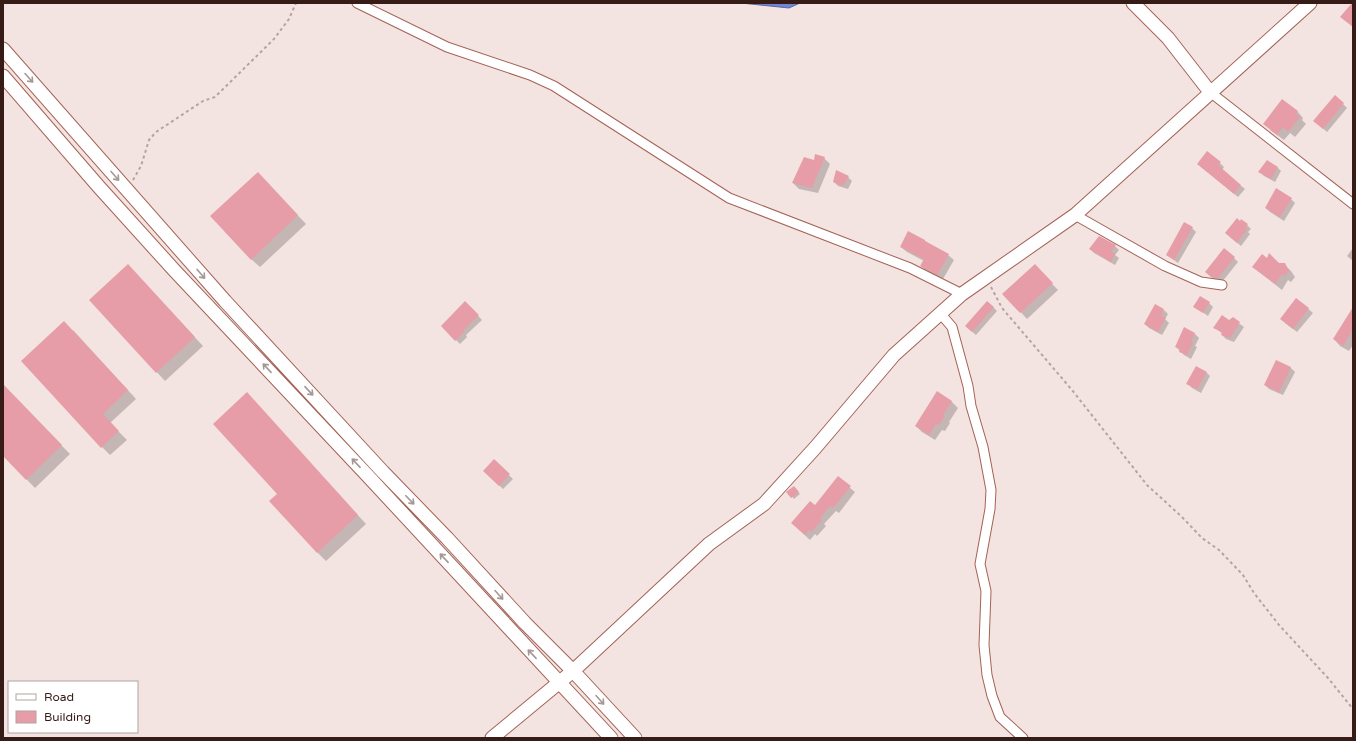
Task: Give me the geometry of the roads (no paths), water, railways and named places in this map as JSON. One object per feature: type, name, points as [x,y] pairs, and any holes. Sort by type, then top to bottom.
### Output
[{"type":"street","points":[[357,3],[447,47],[530,75],[554,86],[729,198],[910,268],[962,294]]},
{"type":"street","points":[[1134,3],[1168,38],[1210,92],[1353,204]]},
{"type":"street","points":[[492,738],[573,671],[709,544],[764,504],[815,448],[894,355],[940,313],[984,278],[1075,215],[1310,3]]},
{"type":"street","points":[[3,49],[225,301],[383,472],[635,738]]},
{"type":"street","points":[[3,76],[174,270],[611,738]]},
{"type":"street","points":[[1075,215],[1165,266],[1200,282],[1222,286]]},
{"type":"street","points":[[940,313],[952,327],[968,386],[971,406],[983,447],[991,490],[990,509],[980,564],[986,591],[984,645],[987,675],[992,696],[1000,717],[1023,738]]},
{"type":"water","points":[[741,3],[800,3],[789,8]]}]
